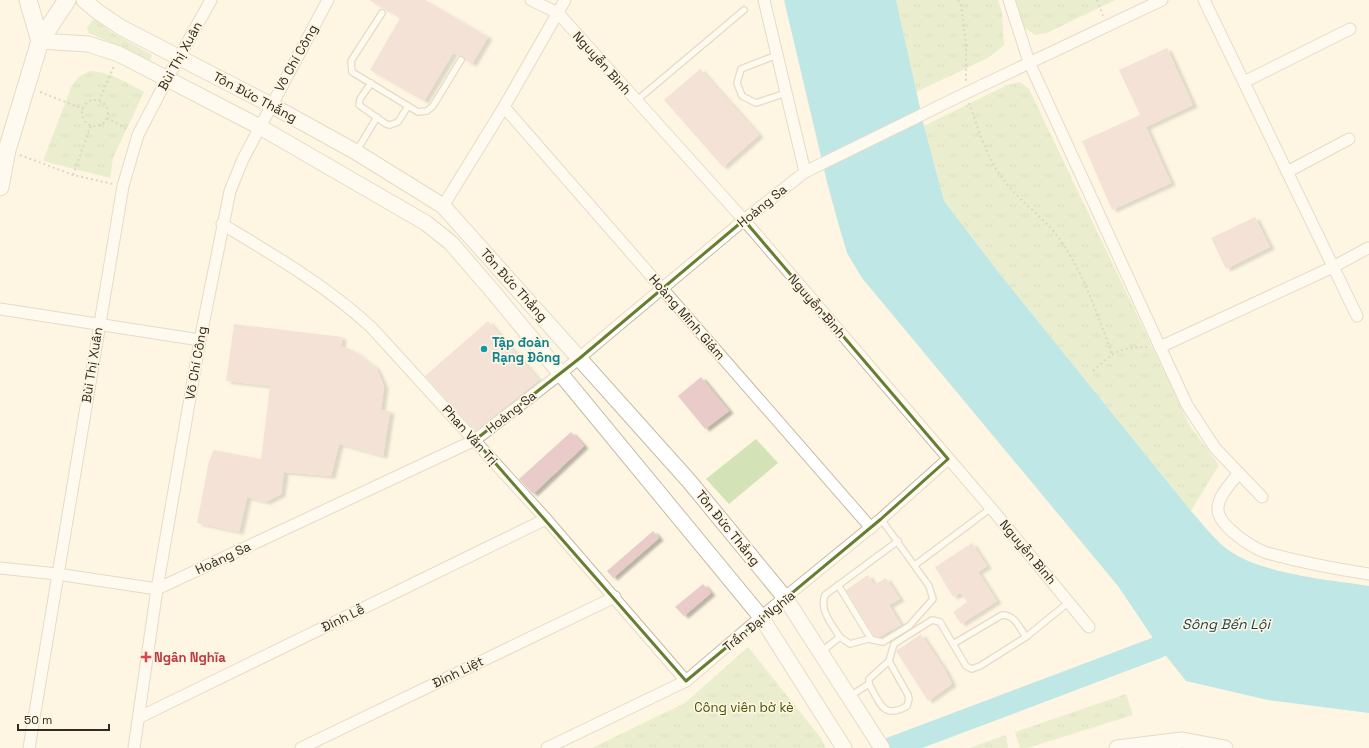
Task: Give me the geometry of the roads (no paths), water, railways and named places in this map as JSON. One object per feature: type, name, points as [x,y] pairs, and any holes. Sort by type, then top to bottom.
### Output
[{"type":"main road","points":[[28,0],[40,41]]},
{"type":"main road","points":[[0,187],[7,150],[40,41],[67,0]]},
{"type":"main road","name":"Tôn Đức Thắng","points":[[84,0],[98,12],[122,28],[271,105],[356,152],[443,206],[689,481],[786,599],[882,748]]},
{"type":"main road","name":"Tôn Đức Thắng","points":[[40,41],[88,44],[119,54],[260,127],[426,223],[451,243],[495,294],[761,617],[844,748]]},
{"type":"main road","points":[[1127,747],[1182,740],[1225,748]]},
{"type":"street","name":"Bùi Thị Xuân","points":[[29,748],[123,186],[138,135],[211,0]]},
{"type":"street","name":"Võ Chí Công","points":[[134,748],[140,717],[157,590],[200,340],[222,224],[230,191],[243,159],[328,0]]},
{"type":"street","name":"Nguyễn Bình","points":[[531,0],[558,13],[744,220],[991,508],[1089,627]]},
{"type":"street","points":[[443,206],[504,107],[565,0]]},
{"type":"street","points":[[764,0],[805,172]]},
{"type":"street","points":[[1009,0],[1029,62],[1187,405],[1215,448],[1262,497]]},
{"type":"street","name":"Hoàng Sa","points":[[157,590],[475,440],[580,358],[744,220],[805,172],[1029,62],[1162,0]]},
{"type":"street","points":[[1204,0],[1357,316]]},
{"type":"street","points":[[1244,82],[1350,29]]},
{"type":"street","name":"Hoàng Minh Giám","points":[[504,107],[871,528]]},
{"type":"street","points":[[1287,172],[1350,139]]},
{"type":"street","name":"Phan Văn Trị","points":[[222,224],[295,268],[347,305],[372,328],[546,519],[615,597],[686,681]]},
{"type":"street","points":[[1160,347],[1333,267],[1368,248]]},
{"type":"street","points":[[0,309],[99,323],[200,340]]},
{"type":"street","name":"Trần Đại Nghĩa","points":[[547,748],[686,681],[761,617],[786,599],[882,519],[948,459]]},
{"type":"street","points":[[1239,473],[1221,496],[1218,508],[1219,518],[1227,528],[1265,552],[1345,571],[1369,574]]},
{"type":"street","name":"Đinh Lễ","points":[[140,717],[546,519]]},
{"type":"street","points":[[0,568],[57,574],[157,590]]},
{"type":"street","name":"Đinh Liệt","points":[[301,748],[615,597]]},
{"type":"lane","points":[[636,101],[744,10]]},
{"type":"lane","points":[[382,13],[350,61],[352,72],[418,112],[422,112],[433,106],[461,60]]},
{"type":"lane","points":[[777,55],[741,69],[737,83],[742,96],[756,103],[786,93]]},
{"type":"lane","points":[[371,83],[358,102],[376,117],[390,125],[394,124],[398,122],[408,106]]},
{"type":"lane","points":[[356,152],[376,117]]},
{"type":"lane","points":[[915,565],[991,508]]},
{"type":"lane","points":[[838,585],[871,638],[878,642],[883,642],[909,626],[933,599],[929,586],[882,519]]},
{"type":"lane","points":[[871,638],[850,644],[840,637],[825,613],[822,601],[825,595],[898,540]]},
{"type":"lane","points":[[889,661],[908,695],[909,700],[907,706],[899,711],[889,712],[883,709],[869,684],[869,679],[889,661],[894,644],[932,620],[940,622],[966,666],[972,669],[980,666],[1026,637],[1069,602]]},
{"type":"lane","points":[[953,644],[1002,615],[1008,615],[1015,620],[1026,637]]},
{"type":"lane","points":[[820,652],[840,637]]},
{"type":"lane","points":[[849,696],[869,684]]},
{"type":"water","name":"Sông Bến Lội","points":[[784,0],[896,0],[924,126],[944,201],[1003,278],[1191,511],[1222,545],[1236,555],[1253,563],[1272,569],[1312,578],[1369,586],[1369,713],[1268,700],[1186,681],[1159,647],[1118,586],[862,278],[847,253],[827,182]]},
{"type":"waterway","points":[[891,748],[1159,647]]},
{"type":"place","name":"Tập đoàn Rạng Đông","points":[[484,349]]},
{"type":"place","name":"Ngân Nghĩa","points":[[146,657]]},
{"type":"park label","name":"Công viên bờ kè","points":[[744,707]]}]
